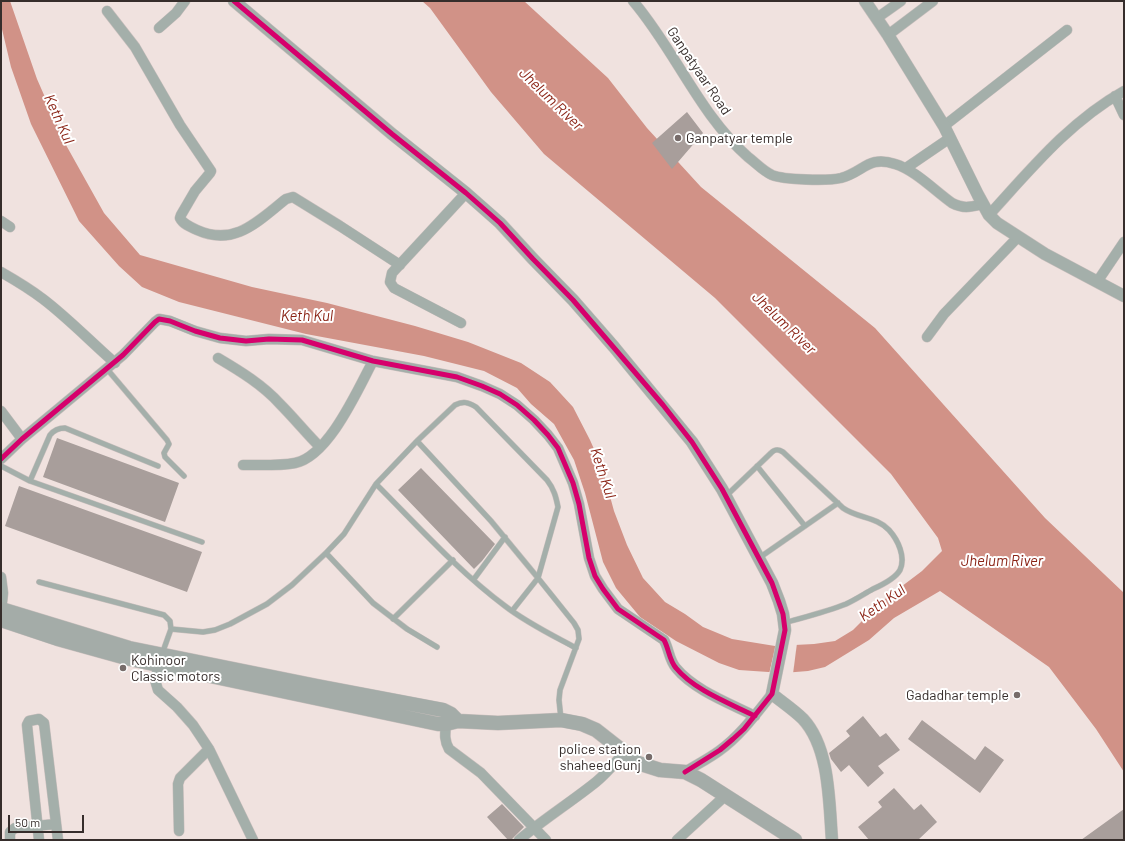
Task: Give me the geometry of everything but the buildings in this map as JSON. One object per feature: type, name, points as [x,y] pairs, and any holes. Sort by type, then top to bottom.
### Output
[{"type":"main road","points":[[1,612],[129,648],[160,660],[309,685],[443,710],[451,714],[452,722],[498,723],[561,720],[582,724],[596,730],[638,763],[649,768],[685,772],[701,780],[796,840]]},
{"type":"street","points":[[159,28],[176,13],[185,1]]},
{"type":"street","points":[[234,1],[392,134],[466,193],[500,223],[532,259],[573,300],[614,347],[692,442],[726,496],[772,583],[783,614],[784,626],[773,691],[744,729],[720,750],[685,772]]},
{"type":"street","name":"Ganpatyaar Road","points":[[633,1],[650,22],[701,102],[715,121],[739,149],[766,172],[774,176],[784,178],[842,178],[872,162],[887,162],[906,168],[952,203],[961,207],[986,209]]},
{"type":"street","points":[[865,1],[888,35],[944,126],[986,209],[997,223],[1045,254],[1124,296]]},
{"type":"street","points":[[877,18],[901,1]]},
{"type":"street","points":[[888,35],[933,1]]},
{"type":"street","points":[[107,11],[134,47],[180,125],[211,171],[195,191],[180,214],[180,218],[184,223],[205,234],[215,236],[234,234],[250,227],[286,198],[292,197],[400,265]]},
{"type":"street","points":[[944,126],[1067,30]]},
{"type":"street","points":[[986,209],[1073,127],[1120,94],[1124,115]]},
{"type":"street","points":[[906,168],[950,138]]},
{"type":"street","points":[[461,323],[394,288],[390,282],[390,278],[392,273],[466,193]]},
{"type":"street","points":[[1,221],[10,227]]},
{"type":"street","points":[[927,337],[944,314],[1018,237]]},
{"type":"street","points":[[1098,282],[1124,242]]},
{"type":"street","points":[[1,272],[43,299],[76,327],[111,366]]},
{"type":"street","points":[[1,459],[22,439],[111,366],[159,319],[170,321],[195,331],[220,338],[246,341],[268,339],[302,340],[373,361],[457,377],[500,394],[517,405],[534,420],[558,448],[566,465],[579,504],[589,558],[595,576],[618,610],[664,640],[673,664],[689,681],[755,716]]},
{"type":"street","points":[[218,358],[268,392],[320,447]]},
{"type":"street","points":[[243,465],[295,463],[305,459],[320,447],[339,424],[373,361]]},
{"type":"street","points":[[3,417],[22,439]]},
{"type":"street","points":[[1,577],[3,593],[1,612]]},
{"type":"street","points":[[160,660],[155,680],[158,690],[177,707],[193,725],[209,749],[251,839]]},
{"type":"street","points":[[773,691],[804,719],[821,750],[826,770],[829,794],[832,840]]},
{"type":"street","points":[[39,840],[27,725],[31,719],[40,719],[44,723],[58,840]]},
{"type":"street","points":[[452,722],[444,736],[449,749],[481,773],[546,840]]},
{"type":"street","points":[[179,831],[178,784],[180,778],[209,749]]},
{"type":"street","points":[[519,840],[534,827],[596,782],[610,770],[624,753]]},
{"type":"street","points":[[677,840],[725,796]]},
{"type":"street","points":[[10,840],[10,832],[15,828],[56,824]]},
{"type":"lane","points":[[111,366],[167,440],[169,444],[164,453],[165,457],[184,476]]},
{"type":"lane","points":[[171,629],[203,632],[215,630],[230,624],[267,604],[292,585],[344,534],[376,484],[417,441],[455,405],[462,402],[470,403],[476,407],[548,480],[554,490],[558,508],[538,578],[512,611]]},
{"type":"lane","points":[[30,481],[50,436],[54,430],[60,428],[65,428],[158,466]]},
{"type":"lane","points":[[417,441],[505,537],[578,630],[579,639],[560,690],[559,700],[561,720]]},
{"type":"lane","points":[[726,496],[774,450],[779,450],[848,512],[882,524],[895,537],[900,547],[902,564],[899,571],[885,583],[846,604],[784,626]]},
{"type":"lane","points":[[1,466],[30,481],[202,542]]},
{"type":"lane","points":[[757,466],[805,526]]},
{"type":"lane","points":[[376,484],[453,560],[512,611],[525,620],[576,648]]},
{"type":"lane","points":[[759,558],[838,504]]},
{"type":"lane","points":[[474,579],[505,537]]},
{"type":"lane","points":[[326,553],[373,603],[393,619],[437,647]]},
{"type":"lane","points":[[393,619],[453,560]]},
{"type":"lane","points":[[39,582],[164,615],[170,621],[171,629],[160,660]]},
{"type":"water","name":"Jhelum River","points":[[1,1],[10,1],[37,79],[66,145],[104,213],[140,255],[252,287],[327,303],[415,326],[468,342],[521,363],[550,382],[573,407],[602,467],[614,511],[627,545],[643,578],[665,602],[703,627],[732,639],[775,646],[814,644],[835,641],[853,630],[881,602],[922,571],[942,551],[938,538],[891,474],[715,298],[544,154],[491,92],[430,8],[422,1],[524,1],[608,78],[647,128],[701,187],[875,328],[1045,518],[1124,593],[1124,772],[1096,729],[1049,667],[940,591],[894,618],[869,640],[825,667],[808,671],[783,673],[739,670],[719,663],[676,641],[640,617],[616,588],[603,562],[585,493],[574,460],[554,424],[531,404],[517,388],[484,371],[424,356],[306,334],[179,302],[142,287],[119,266],[79,221],[31,124],[11,67],[1,25]]},
{"type":"pier","points":[[797,643],[793,674],[769,674],[776,644]]},
{"type":"cycle path","points":[[234,1],[392,134],[466,193],[500,223],[573,300],[663,405],[692,442],[722,489],[772,583],[783,614],[785,630],[772,694],[744,729],[733,739],[720,750],[685,772]]},
{"type":"cycle path","points":[[1,459],[22,439],[123,355],[159,319],[170,321],[195,331],[220,338],[246,341],[269,339],[302,340],[373,361],[457,377],[500,394],[517,405],[534,420],[558,448],[573,483],[579,504],[589,558],[595,576],[618,609],[664,640],[670,658],[683,676],[712,695],[755,716]]},
{"type":"place","name":"Ganpatyar temple","points":[[678,138]]},
{"type":"place","name":"Kohinoor Classic motors","points":[[123,668]]},
{"type":"place","name":"Gadadhar temple","points":[[1017,695]]},
{"type":"place","name":"police station shaheed Gunj","points":[[649,757]]},
{"type":"water label","name":"Keth Kul","points":[[59,119]]},
{"type":"water label","name":"Keth Kul","points":[[307,316]]},
{"type":"water label","name":"Keth Kul","points":[[603,473]]},
{"type":"water label","name":"Keth Kul","points":[[882,603]]}]
